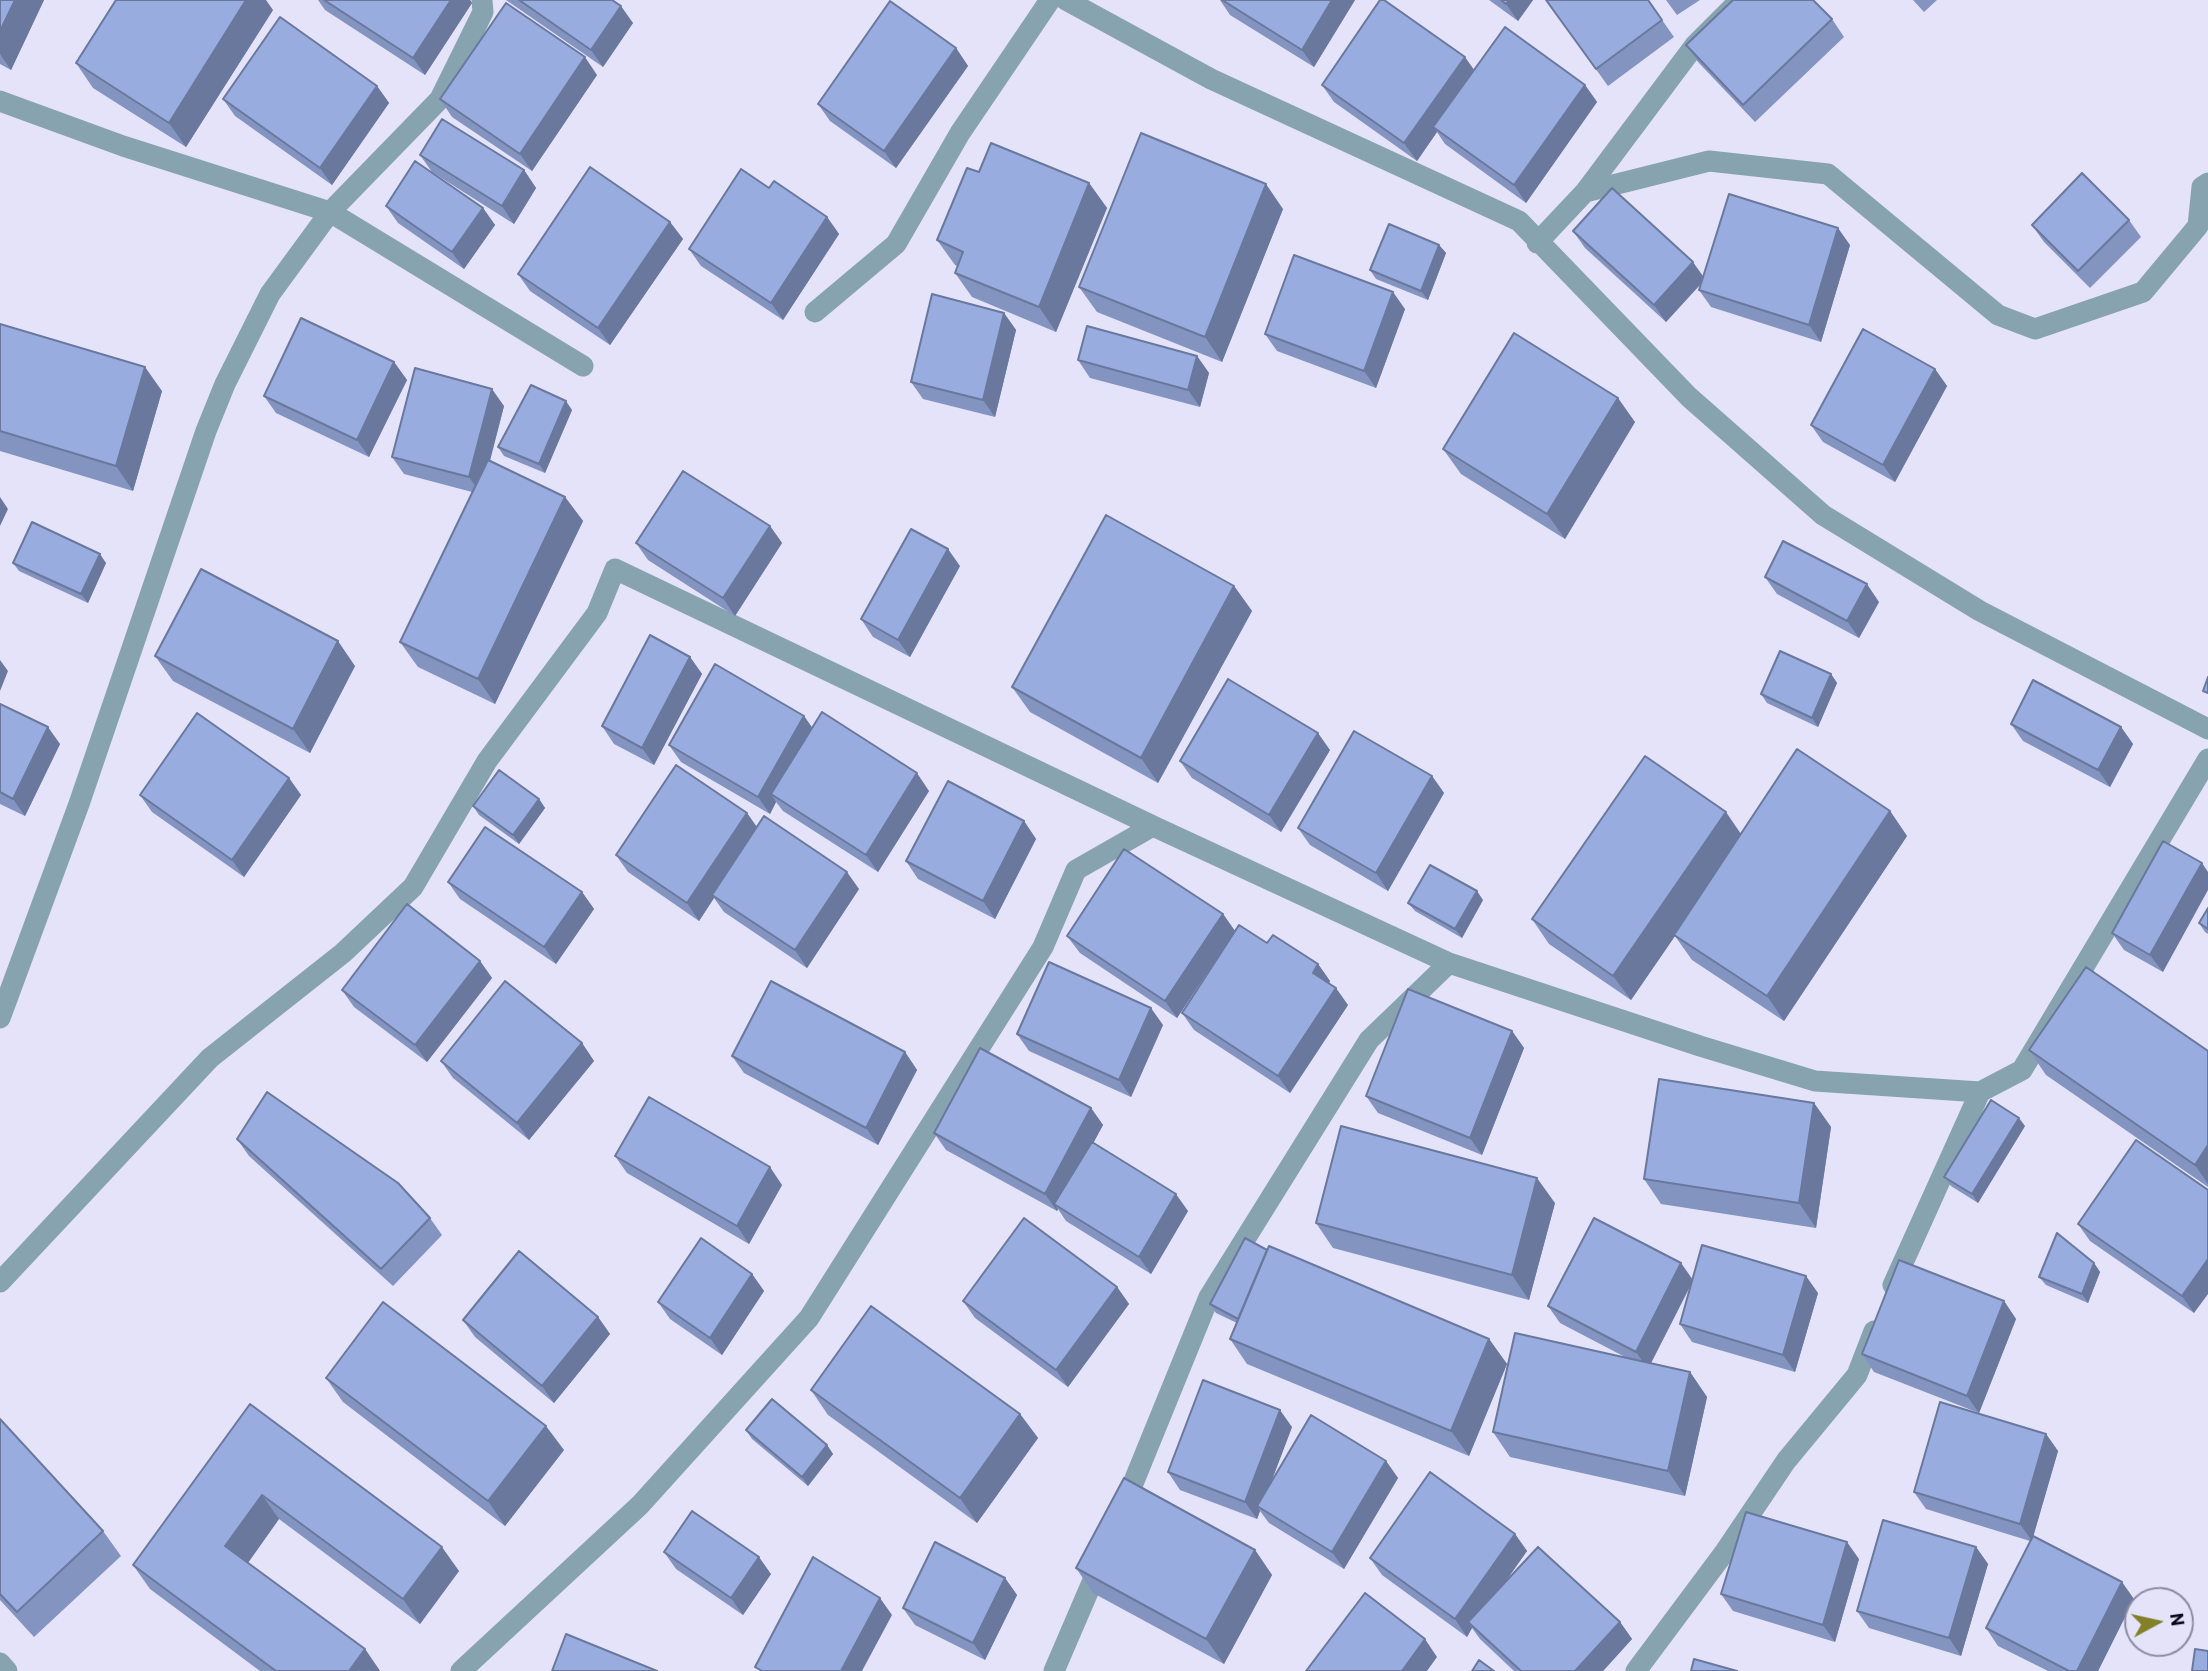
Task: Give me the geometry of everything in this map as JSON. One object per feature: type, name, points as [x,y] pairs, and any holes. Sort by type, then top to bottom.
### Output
[{"type":"street","points":[[0,1018],[79,804],[205,430],[270,293],[330,212],[440,99],[483,12],[482,0]]},
{"type":"street","points":[[815,312],[896,244],[960,133],[1049,0]]},
{"type":"street","points":[[1066,0],[1211,79],[1519,221],[1537,243],[1689,397],[1823,515],[1980,611],[2208,729]]},
{"type":"street","points":[[1537,243],[1585,192],[1695,45],[1740,0]]},
{"type":"street","points":[[0,101],[123,146],[330,212],[583,366]]},
{"type":"street","points":[[1585,192],[1709,161],[1828,174],[1998,315],[2035,329],[2143,292],[2198,226],[2202,187],[2208,183]]},
{"type":"street","points":[[0,1282],[210,1058],[343,953],[413,887],[488,761],[597,613],[615,569],[1153,826],[1449,963],[1815,1081],[1980,1092],[2022,1070],[2208,759]]},
{"type":"street","points":[[461,1671],[640,1505],[809,1318],[1043,947],[1076,870],[1153,826]]},
{"type":"street","points":[[1054,1671],[1209,1297],[1369,1040],[1449,963]]},
{"type":"street","points":[[1636,1671],[1724,1553],[1786,1461],[1857,1375],[1885,1305],[1980,1092]]},
{"type":"street","points":[[0,1663],[7,1671]]},
{"type":"building","points":[[0,0],[15,0],[0,31]]},
{"type":"building","points":[[116,0],[246,0],[169,123],[76,63]]},
{"type":"building","points":[[324,0],[451,0],[413,58]]},
{"type":"building","points":[[519,0],[612,0],[621,6],[591,50]]},
{"type":"building","points":[[1222,0],[1332,0],[1302,50]]},
{"type":"building","points":[[1380,0],[1384,0],[1465,57],[1404,143],[1322,85]]},
{"type":"building","points":[[1546,0],[1648,0],[1662,20],[1596,69]]},
{"type":"building","points":[[1733,0],[1813,0],[1832,19],[1743,105],[1686,45]]},
{"type":"building","points":[[890,1],[956,48],[884,151],[818,104]]},
{"type":"building","points":[[506,3],[585,57],[520,154],[440,99]]},
{"type":"building","points":[[280,17],[377,86],[320,168],[223,99]]},
{"type":"building","points":[[1505,27],[1585,85],[1514,185],[1433,127]]},
{"type":"building","points":[[442,119],[524,170],[502,206],[420,155]]},
{"type":"building","points":[[1141,133],[1266,184],[1205,337],[1079,287]]},
{"type":"building","points":[[991,143],[1089,183],[1039,307],[955,273],[963,252],[937,240],[967,168],[979,172]]},
{"type":"building","points":[[415,161],[483,208],[452,252],[386,206]]},
{"type":"building","points":[[590,167],[670,222],[598,328],[518,274]]},
{"type":"building","points":[[741,169],[769,188],[774,181],[827,217],[771,303],[689,249]]},
{"type":"building","points":[[2082,173],[2129,220],[2078,271],[2032,225]]},
{"type":"building","points":[[1612,188],[1693,262],[1654,305],[1573,231]]},
{"type":"building","points":[[1729,194],[1838,228],[1809,325],[1699,290]]},
{"type":"building","points":[[1389,224],[1439,245],[1421,291],[1370,270]]},
{"type":"building","points":[[1294,255],[1393,292],[1364,371],[1265,334]]},
{"type":"building","points":[[932,294],[1004,313],[983,400],[911,382]]},
{"type":"building","points":[[301,318],[394,362],[357,440],[264,396]]},
{"type":"building","points":[[0,324],[145,367],[116,466],[0,431]]},
{"type":"building","points":[[1087,326],[1197,356],[1188,390],[1078,360]]},
{"type":"building","points":[[1863,329],[1935,369],[1883,465],[1811,425]]},
{"type":"building","points":[[1514,333],[1618,398],[1547,514],[1443,449]]},
{"type":"building","points":[[415,368],[492,389],[469,477],[392,457]]},
{"type":"building","points":[[531,385],[566,401],[539,464],[498,447]]},
{"type":"building","points":[[488,460],[565,497],[478,679],[400,642]]},
{"type":"building","points":[[683,471],[770,526],[723,598],[636,543]]},
{"type":"building","points":[[1106,515],[1234,586],[1141,758],[1012,687]]},
{"type":"building","points":[[32,522],[100,554],[81,594],[13,563]]},
{"type":"building","points":[[911,529],[948,549],[898,640],[861,619]]},
{"type":"building","points":[[1783,541],[1867,584],[1847,621],[1765,577]]},
{"type":"building","points":[[201,569],[338,641],[293,729],[155,656]]},
{"type":"building","points":[[650,635],[690,657],[642,748],[602,726]]},
{"type":"building","points":[[1780,651],[1831,674],[1812,718],[1761,694]]},
{"type":"building","points":[[715,664],[804,716],[758,797],[669,745]]},
{"type":"building","points":[[2208,677],[2208,693],[2203,691]]},
{"type":"building","points":[[1228,679],[1318,733],[1269,815],[1180,761]]},
{"type":"building","points":[[2033,680],[2121,727],[2098,770],[2011,724]]},
{"type":"building","points":[[0,704],[48,727],[13,799],[0,792]]},
{"type":"building","points":[[822,712],[917,773],[866,855],[771,794]]},
{"type":"building","points":[[197,713],[289,778],[232,860],[140,795]]},
{"type":"building","points":[[1354,731],[1432,776],[1376,873],[1298,828]]},
{"type":"building","points":[[1797,749],[1890,811],[1767,996],[1674,935]]},
{"type":"building","points":[[1645,756],[1726,812],[1613,976],[1532,919]]},
{"type":"building","points":[[676,765],[747,813],[687,903],[616,855]]},
{"type":"building","points":[[499,770],[539,799],[513,835],[473,806]]},
{"type":"building","points":[[948,781],[1024,821],[983,901],[906,861]]},
{"type":"building","points":[[764,816],[847,872],[795,950],[712,895]]},
{"type":"building","points":[[485,827],[582,892],[544,947],[448,882]]},
{"type":"building","points":[[2163,841],[2202,863],[2150,955],[2112,933]]},
{"type":"building","points":[[1124,849],[1223,914],[1165,1001],[1067,936]]},
{"type":"building","points":[[1430,865],[1477,891],[1455,929],[1408,903]]},
{"type":"building","points":[[407,904],[480,961],[415,1045],[342,990]]},
{"type":"building","points":[[2208,908],[2208,929],[2199,923]]},
{"type":"building","points":[[1239,925],[1267,943],[1273,935],[1318,964],[1313,973],[1336,988],[1278,1076],[1182,1013]]},
{"type":"building","points":[[1049,962],[1151,1008],[1119,1080],[1017,1034]]},
{"type":"building","points":[[2086,967],[2208,1051],[2208,1145],[2195,1165],[2029,1050]]},
{"type":"building","points":[[505,981],[582,1043],[517,1123],[441,1061]]},
{"type":"building","points":[[771,981],[905,1052],[866,1128],[732,1056]]},
{"type":"building","points":[[1408,989],[1512,1031],[1470,1138],[1366,1096]]},
{"type":"building","points":[[980,1048],[1091,1108],[1045,1194],[934,1133]]},
{"type":"building","points":[[1659,1079],[1814,1103],[1799,1203],[1644,1179]]},
{"type":"building","points":[[267,1092],[398,1183],[430,1218],[381,1269],[237,1139]]},
{"type":"building","points":[[649,1097],[770,1167],[737,1226],[615,1156]]},
{"type":"building","points":[[1991,1100],[2019,1118],[1972,1194],[1944,1177]]},
{"type":"building","points":[[1341,1126],[1537,1178],[1512,1275],[1316,1223]]},
{"type":"building","points":[[2136,1140],[2208,1190],[2208,1259],[2182,1296],[2078,1224]]},
{"type":"building","points":[[1092,1142],[1176,1194],[1139,1257],[1054,1204]]},
{"type":"building","points":[[1024,1218],[1117,1287],[1056,1370],[963,1301]]},
{"type":"building","points":[[1594,1218],[1681,1263],[1636,1352],[1548,1306]]},
{"type":"building","points":[[2057,1233],[2094,1263],[2082,1294],[2039,1277]]},
{"type":"building","points":[[701,1238],[752,1274],[710,1338],[658,1302]]},
{"type":"building","points":[[1245,1238],[1267,1250],[1238,1319],[1210,1304]]},
{"type":"building","points":[[1702,1245],[1806,1276],[1783,1355],[1680,1324]]},
{"type":"building","points":[[1269,1246],[1489,1339],[1451,1431],[1230,1339]]},
{"type":"building","points":[[519,1251],[598,1317],[542,1386],[463,1320]]},
{"type":"building","points":[[1899,1260],[2004,1301],[1967,1396],[1862,1354]]},
{"type":"building","points":[[383,1302],[546,1426],[488,1501],[326,1378]]},
{"type":"building","points":[[871,1306],[1020,1414],[960,1498],[811,1390]]},
{"type":"building","points":[[1515,1333],[1690,1372],[1668,1471],[1493,1432]]},
{"type":"building","points":[[1203,1380],[1280,1410],[1245,1502],[1168,1472]]},
{"type":"building","points":[[772,1399],[827,1445],[802,1477],[746,1430]]},
{"type":"building","points":[[1940,1402],[2046,1434],[2020,1524],[1914,1492]]},
{"type":"building","points":[[250,1404],[442,1547],[403,1599],[262,1495],[225,1546],[365,1649],[349,1671],[276,1671],[133,1565]]},
{"type":"building","points":[[1311,1415],[1386,1461],[1332,1552],[1257,1506]]},
{"type":"building","points":[[0,1419],[103,1531],[17,1612],[0,1594]]},
{"type":"building","points":[[1430,1472],[1515,1534],[1455,1619],[1370,1558]]},
{"type":"building","points":[[1124,1478],[1255,1550],[1206,1639],[1076,1568]]},
{"type":"building","points":[[692,1511],[759,1557],[731,1598],[664,1552]]},
{"type":"building","points":[[1746,1512],[1847,1542],[1823,1625],[1721,1594]]},
{"type":"building","points":[[1883,1520],[1976,1547],[1949,1638],[1857,1611]]},
{"type":"building","points":[[2033,1536],[2122,1582],[2077,1671],[2069,1671],[1986,1628]]},
{"type":"building","points":[[935,1542],[1005,1578],[973,1643],[903,1608]]},
{"type":"building","points":[[1538,1547],[1620,1622],[1575,1671],[1521,1671],[1468,1622]]},
{"type":"building","points":[[813,1557],[880,1598],[841,1671],[762,1671],[755,1667]]},
{"type":"building","points":[[1365,1593],[1425,1639],[1402,1671],[1306,1671]]},
{"type":"building","points":[[566,1634],[657,1671],[552,1671]]},
{"type":"building","points":[[2195,1649],[2208,1651],[2208,1671],[2192,1671]]},
{"type":"building","points":[[1694,1659],[1737,1671],[1691,1671]]},
{"type":"building","points":[[1479,1660],[1494,1671],[1472,1671]]}]
